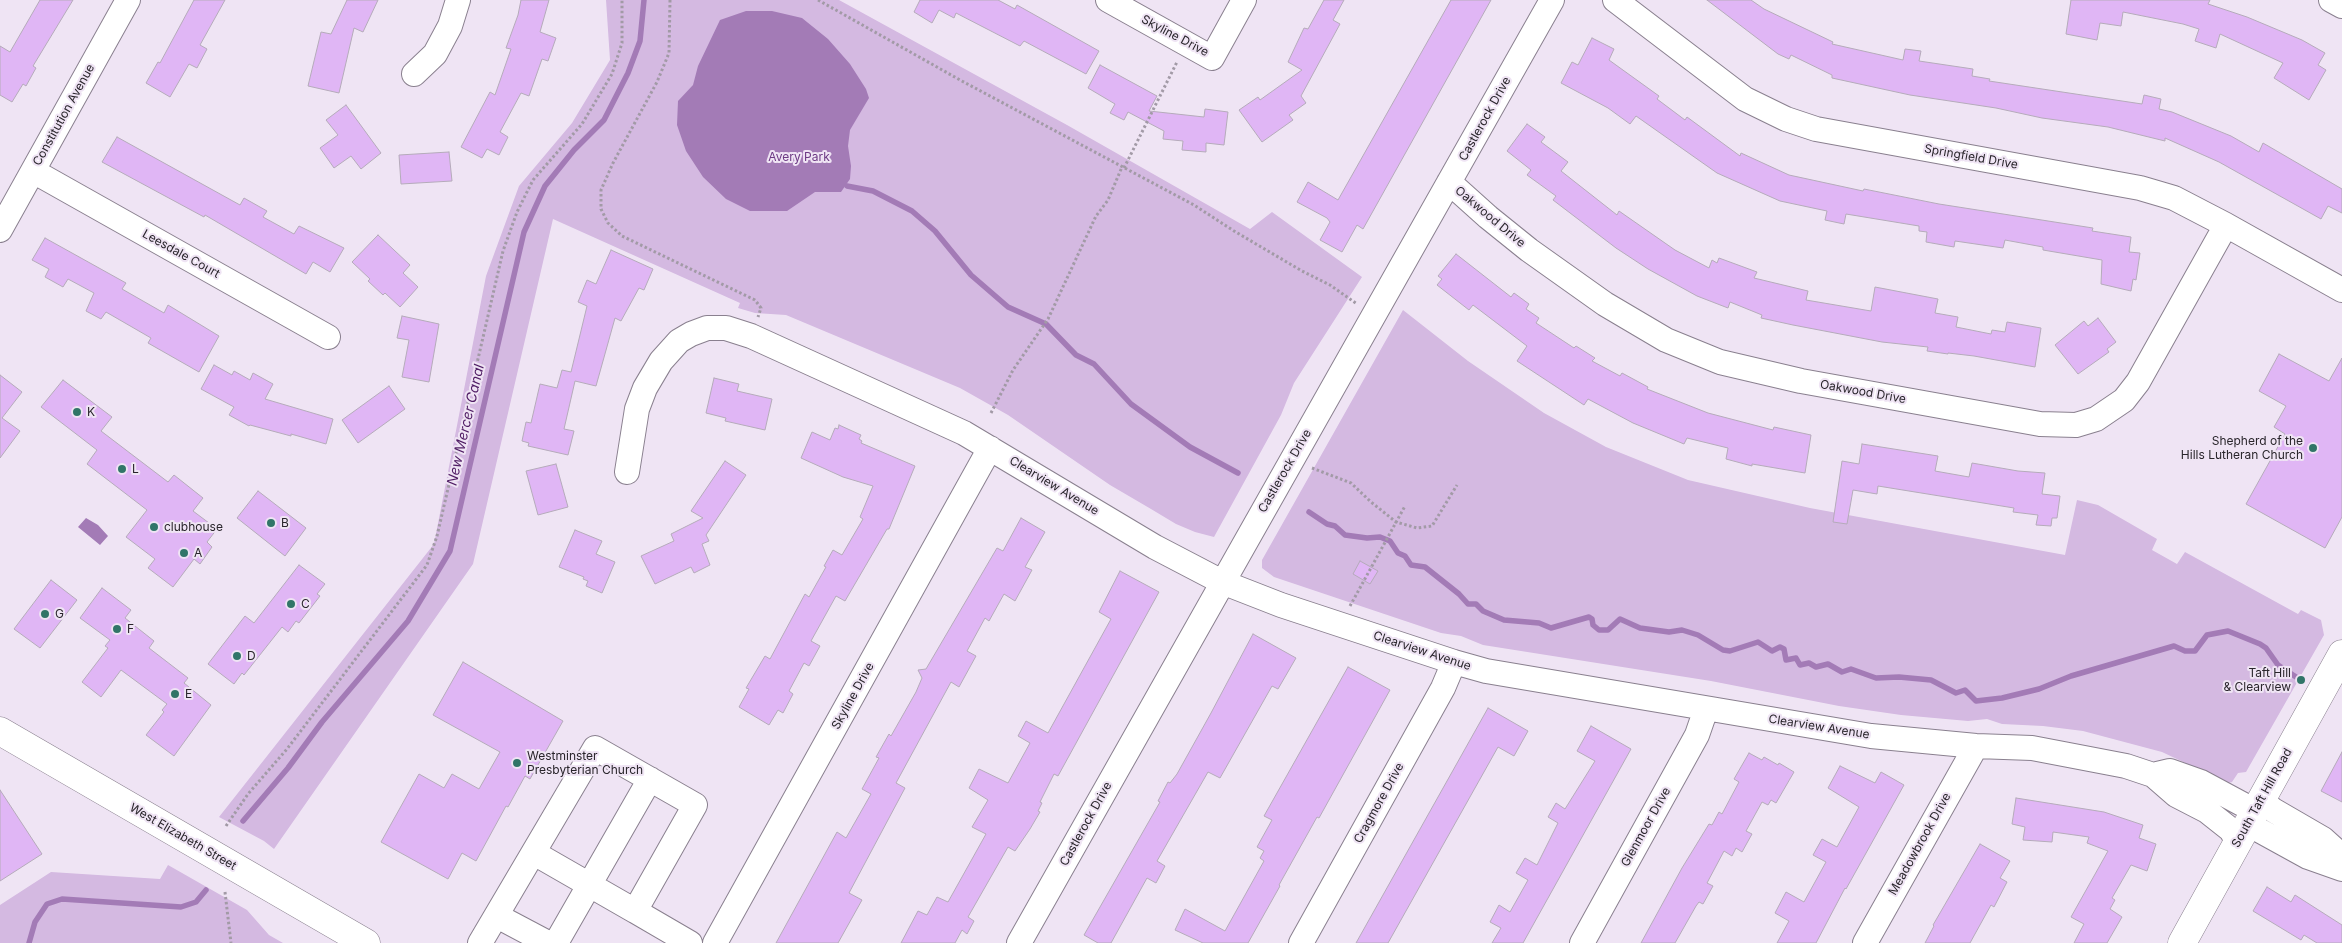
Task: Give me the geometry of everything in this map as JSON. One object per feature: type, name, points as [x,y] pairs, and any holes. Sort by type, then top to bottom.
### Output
[{"type":"main road","name":"South Taft Hill Road","points":[[2182,943],[2342,654]]},
{"type":"main road","name":"West Elizabeth Street","points":[[0,732],[366,943]]},
{"type":"street","name":"Constitution Avenue","points":[[0,230],[128,0]]},
{"type":"street","points":[[414,74],[435,54],[450,26],[458,0]]},
{"type":"street","name":"Skyline Drive","points":[[1108,0],[1212,58],[1244,0]]},
{"type":"street","name":"Castlerock Drive","points":[[1019,943],[1552,0]]},
{"type":"street","name":"Springfield Drive","points":[[1615,0],[1745,99],[1786,119],[1816,129],[2140,188],[2191,205],[2342,290]]},
{"type":"street","points":[[2331,0],[2342,6]]},
{"type":"street","name":"Leesdale Court","points":[[33,171],[328,337]]},
{"type":"street","name":"Oakwood Drive","points":[[1449,182],[1488,217],[1530,250],[1605,304],[1666,340],[1711,358],[1801,381],[2040,424],[2076,425],[2096,419],[2124,400],[2138,382],[2226,224]]},
{"type":"street","name":"Clearview Avenue","points":[[627,472],[631,437],[645,388],[661,361],[678,341],[707,328],[726,328],[751,336],[964,433],[1155,547],[1222,582],[1281,605],[1454,662],[1486,671],[1871,736],[1976,746],[2032,748],[2117,764],[2153,775],[2176,795],[2221,820],[2231,830],[2250,819],[2273,810],[2323,839],[2342,856]]},
{"type":"street","name":"Skyline Drive","points":[[715,943],[990,448]]},
{"type":"street","name":"Cragmore Drive","points":[[1300,943],[1443,688],[1454,662]]},
{"type":"street","name":"Glenmoor Drive","points":[[1582,943],[1698,735],[1706,709]]},
{"type":"street","name":"Meadowbrook Drive","points":[[1865,943],[1976,746]]},
{"type":"street","points":[[480,943],[595,748],[695,805],[635,911]]},
{"type":"street","name":"Clearview Avenue","points":[[2153,775],[2170,771],[2201,782],[2250,819],[2308,857],[2342,869]]},
{"type":"street","points":[[556,943],[650,779]]},
{"type":"street","points":[[534,853],[690,943]]},
{"type":"street","points":[[497,916],[548,943]]},
{"type":"path","points":[[226,826],[248,794],[287,749],[427,565],[438,536],[503,252],[516,212],[533,180],[582,124],[612,74],[622,43],[622,0]]},
{"type":"path","points":[[670,0],[669,53],[657,82],[612,164],[601,190],[601,208],[608,223],[622,236],[755,300],[761,308],[751,336]]},
{"type":"path","points":[[818,0],[960,80],[1194,205],[1234,231],[1302,271],[1330,285],[1374,315]]},
{"type":"path","points":[[991,413],[1013,370],[1048,319],[1096,216],[1108,200],[1186,44]]},
{"type":"path","points":[[1293,459],[1325,475],[1352,483],[1371,502],[1396,522],[1417,528],[1432,526],[1457,485]]},
{"type":"path","points":[[1342,625],[1405,506]]},
{"type":"path","points":[[225,892],[231,943]]},
{"type":"green space","name":"Avery Park","points":[[606,0],[839,0],[1067,125],[1250,229],[1272,212],[1362,277],[1294,383],[1281,415],[1214,537],[1176,524],[1110,485],[1008,415],[960,388],[786,315],[755,313],[738,308],[740,303],[553,219],[473,564],[274,849],[264,841],[219,817],[434,544],[486,276],[519,186],[572,123],[610,60]]},
{"type":"green space","points":[[1403,310],[1468,361],[1544,413],[1606,447],[1688,480],[1810,508],[2065,555],[2077,500],[2098,505],[2157,539],[2152,550],[2177,564],[2185,552],[2298,614],[2301,610],[2321,620],[2324,635],[2246,772],[2238,773],[2232,782],[2228,783],[2162,752],[2083,731],[2043,726],[2002,724],[1987,719],[1968,721],[1901,715],[1839,706],[1711,681],[1483,645],[1461,636],[1441,633],[1274,577],[1262,568],[1262,560]]},
{"type":"green space","points":[[168,865],[247,910],[269,935],[283,943],[0,943],[0,905],[51,872],[160,879]]},
{"type":"shaded area","points":[[746,11],[772,11],[802,18],[828,39],[850,64],[866,89],[869,98],[850,130],[848,146],[851,166],[850,179],[841,192],[815,192],[787,211],[750,211],[726,199],[703,177],[686,151],[677,125],[678,101],[693,85],[698,66],[720,20]]},
{"type":"shaded area","points":[[86,518],[98,525],[108,536],[100,545],[78,527]]},
{"type":"building","points":[[40,0],[73,0],[33,66],[36,68],[26,86],[23,84],[12,102],[0,95],[0,46],[10,52]]},
{"type":"building","points":[[194,0],[225,0],[200,45],[207,49],[197,68],[189,64],[170,97],[146,83],[158,62],[160,63]]},
{"type":"building","points":[[347,0],[378,0],[363,32],[354,28],[339,93],[308,86],[321,32],[331,34]]},
{"type":"building","points":[[521,0],[549,0],[540,32],[556,38],[548,61],[542,59],[529,96],[521,93],[500,132],[508,137],[499,155],[487,149],[482,158],[461,147],[490,92],[495,95],[511,49],[506,48],[518,15]]},
{"type":"building","points":[[920,0],[998,0],[1015,9],[1017,5],[1099,51],[1086,74],[1024,41],[1020,46],[956,13],[954,18],[939,10],[932,23],[914,12]]},
{"type":"building","points":[[1324,0],[1344,0],[1333,20],[1340,24],[1301,96],[1306,103],[1289,115],[1293,120],[1262,142],[1239,110],[1258,97],[1260,100],[1302,70],[1288,62],[1304,28],[1308,29]]},
{"type":"building","points":[[1451,0],[1491,0],[1363,229],[1357,225],[1342,252],[1320,240],[1330,222],[1327,218],[1297,202],[1308,182],[1338,200]]},
{"type":"building","points":[[1707,0],[1751,0],[1764,9],[1833,42],[1832,44],[1903,60],[1905,49],[1921,51],[1919,61],[1973,69],[1972,76],[1990,79],[1989,81],[2142,104],[2144,95],[2161,99],[2159,109],[2172,112],[2231,136],[2259,152],[2263,143],[2342,189],[2342,213],[2328,206],[2321,219],[2219,162],[2165,138],[2165,141],[2108,127],[2042,118],[1996,108],[1910,95],[1832,78],[1832,75],[1791,55],[1789,59],[1778,54]]},
{"type":"building","points":[[2071,0],[2210,0],[2208,4],[2247,17],[2302,40],[2325,53],[2318,65],[2326,70],[2309,100],[2274,78],[2283,63],[2220,34],[2216,48],[2195,41],[2199,29],[2123,12],[2121,26],[2100,23],[2097,40],[2066,34]]},
{"type":"building","points":[[1592,38],[1614,49],[1609,60],[1659,96],[1657,99],[1685,120],[1687,117],[1740,156],[1741,153],[1789,175],[1863,191],[1864,189],[1939,204],[2093,228],[2092,231],[2131,237],[2129,252],[2140,253],[2136,280],[2133,279],[2131,291],[2101,284],[2102,260],[2043,250],[2043,247],[2005,240],[2003,248],[1955,241],[1954,247],[1926,242],[1927,232],[1919,231],[1919,226],[1846,214],[1844,224],[1825,220],[1827,211],[1780,201],[1717,173],[1636,116],[1630,124],[1608,108],[1561,83],[1572,62],[1578,65]]},
{"type":"building","points":[[1100,65],[1157,96],[1149,111],[1204,117],[1205,109],[1228,112],[1224,145],[1206,143],[1206,152],[1182,150],[1183,141],[1163,139],[1164,131],[1128,112],[1124,120],[1110,113],[1115,104],[1088,88]]},
{"type":"building","points":[[346,105],[381,153],[361,169],[351,156],[334,168],[320,148],[338,135],[326,120]]},
{"type":"building","points":[[1527,124],[1545,137],[1541,142],[1568,162],[1561,171],[1617,215],[1619,211],[1675,250],[1709,268],[1712,260],[1717,263],[1719,258],[1757,272],[1754,278],[1808,291],[1806,300],[1871,311],[1875,287],[1938,299],[1935,313],[1958,317],[1956,327],[1991,334],[1992,330],[2005,332],[2007,322],[2041,328],[2035,367],[1974,356],[1927,351],[1928,347],[1882,342],[1793,325],[1761,318],[1762,315],[1730,302],[1728,308],[1697,296],[1648,269],[1616,248],[1553,200],[1556,196],[1527,175],[1531,170],[1507,151]]},
{"type":"building","points":[[117,137],[240,205],[244,198],[267,211],[263,217],[294,234],[299,226],[344,248],[330,272],[313,262],[306,274],[205,215],[204,217],[102,162]]},
{"type":"building","points":[[449,152],[452,181],[401,184],[399,155]]},
{"type":"building","points":[[378,235],[410,265],[403,273],[418,287],[400,307],[368,281],[370,279],[352,262]]},
{"type":"building","points":[[45,238],[126,283],[122,289],[164,313],[168,305],[219,336],[199,372],[148,343],[151,338],[106,312],[101,319],[86,311],[94,293],[68,279],[63,287],[45,277],[49,269],[32,260]]},
{"type":"building","points":[[611,250],[653,269],[644,290],[639,288],[621,321],[615,318],[596,386],[575,381],[564,429],[574,431],[568,455],[528,446],[529,443],[522,441],[526,422],[531,423],[540,384],[557,388],[562,370],[571,372],[587,306],[578,302],[587,280],[596,284]]},
{"type":"building","points":[[1456,254],[1511,297],[1514,293],[1529,304],[1526,309],[1539,318],[1536,323],[1574,348],[1576,346],[1595,358],[1592,361],[1620,376],[1622,373],[1648,387],[1647,389],[1708,413],[1773,430],[1774,427],[1811,435],[1805,473],[1752,464],[1752,466],[1726,459],[1728,448],[1687,438],[1684,444],[1633,423],[1588,399],[1584,405],[1517,361],[1527,346],[1473,305],[1469,310],[1437,285],[1442,279],[1438,276]]},
{"type":"building","points":[[402,316],[439,324],[429,382],[402,377],[409,340],[397,338]]},
{"type":"building","points":[[2098,318],[2116,342],[2107,349],[2109,352],[2078,374],[2055,345],[2084,321],[2088,326]]},
{"type":"building","name":"Shepherd of the Hills Lutheran Church","points":[[2279,354],[2329,381],[2342,358],[2342,517],[2325,548],[2246,504],[2285,434],[2274,427],[2286,406],[2259,391]]},
{"type":"building","points":[[214,365],[232,375],[234,371],[250,380],[253,373],[273,384],[265,399],[333,419],[326,444],[291,434],[291,436],[249,426],[229,415],[234,407],[201,389]]},
{"type":"building","points":[[0,375],[22,392],[2,418],[20,431],[0,458]]},
{"type":"building","points":[[714,378],[739,384],[737,391],[772,399],[765,430],[725,421],[726,418],[706,413]]},
{"type":"building","points":[[63,380],[112,417],[101,431],[168,482],[174,475],[203,498],[193,511],[217,529],[207,542],[212,547],[200,564],[194,559],[173,587],[148,568],[155,559],[126,537],[147,510],[87,464],[97,450],[41,407]]},
{"type":"building","points":[[389,386],[405,409],[358,443],[342,420]]},
{"type":"building","points":[[839,425],[861,435],[859,439],[862,441],[861,443],[915,466],[889,529],[887,529],[845,601],[836,596],[811,641],[820,646],[809,666],[804,663],[789,691],[793,694],[783,713],[778,710],[769,725],[739,707],[749,689],[746,688],[765,656],[770,659],[805,594],[809,597],[833,550],[842,555],[863,519],[860,517],[873,486],[843,477],[801,458],[812,432],[830,440],[835,428],[838,429]]},
{"type":"building","points":[[1862,444],[1938,456],[1935,471],[1969,477],[1972,463],[2018,471],[2045,473],[2042,494],[2060,496],[2057,518],[2052,518],[2051,526],[2036,525],[2038,515],[2013,512],[2014,508],[1878,486],[1877,494],[1853,490],[1847,524],[1833,522],[1842,461],[1859,464]]},
{"type":"building","points":[[725,461],[746,475],[706,535],[709,541],[702,544],[710,565],[694,573],[691,567],[655,584],[641,556],[674,541],[671,534],[703,518],[691,511]]},
{"type":"building","points":[[556,464],[568,507],[538,515],[526,471]]},
{"type":"building","name":"B","points":[[258,491],[306,528],[285,556],[237,518]]},
{"type":"building","points":[[1021,518],[1045,532],[1025,567],[1032,570],[1015,601],[1004,594],[989,621],[985,618],[967,651],[976,656],[959,687],[951,682],[896,783],[905,788],[849,893],[862,900],[838,943],[776,943],[837,832],[846,838],[871,794],[862,789],[879,758],[876,757],[889,734],[891,736],[916,692],[922,678],[918,670],[926,669],[997,548],[1003,551]]},
{"type":"building","points":[[575,530],[602,541],[596,554],[615,562],[602,593],[586,586],[588,581],[583,579],[584,577],[559,567]]},
{"type":"building","points":[[1360,561],[1378,571],[1370,584],[1353,574]]},
{"type":"building","points":[[299,565],[325,584],[317,594],[320,596],[299,623],[296,621],[288,632],[282,627],[244,675],[242,673],[234,684],[208,664],[245,616],[254,623]]},
{"type":"building","points":[[1120,571],[1159,592],[1058,776],[1054,774],[1040,802],[1042,803],[1038,811],[1040,812],[1030,829],[1015,851],[1008,847],[968,917],[974,921],[967,934],[962,930],[955,943],[901,943],[918,911],[927,915],[937,897],[948,902],[986,834],[972,827],[988,800],[969,788],[979,769],[1008,783],[1030,743],[1018,736],[1026,721],[1048,733],[1111,619],[1099,612]]},
{"type":"building","name":"G","points":[[51,580],[77,600],[40,648],[14,629]]},
{"type":"building","points":[[102,588],[131,610],[125,618],[154,641],[149,648],[188,678],[184,683],[211,705],[174,756],[146,735],[164,712],[162,710],[167,704],[121,670],[101,697],[82,682],[108,648],[105,646],[110,640],[80,618]]},
{"type":"building","points":[[1253,634],[1296,658],[1278,689],[1272,686],[1220,778],[1208,772],[1157,861],[1165,866],[1156,883],[1147,878],[1111,943],[1098,943],[1084,935],[1160,802],[1158,801],[1168,782],[1170,783],[1177,774]]},
{"type":"building","name":"Westminster Presbyterian Church","points":[[463,662],[563,721],[530,779],[525,776],[508,807],[506,806],[476,861],[462,853],[448,879],[381,842],[419,774],[444,788],[452,774],[479,789],[500,752],[433,715]]},
{"type":"building","points":[[1348,667],[1390,690],[1248,943],[1203,943],[1175,930],[1185,909],[1225,931],[1264,861],[1260,858],[1264,851],[1257,847],[1272,820],[1264,816]]},
{"type":"building","points":[[1488,708],[1528,731],[1514,756],[1498,747],[1388,943],[1356,943]]},
{"type":"building","points":[[1591,726],[1631,749],[1523,943],[1492,943],[1501,928],[1490,922],[1499,905],[1510,912],[1528,880],[1516,873],[1525,858],[1537,865],[1558,823],[1548,817],[1556,803],[1565,809],[1595,761],[1577,751]]},
{"type":"building","points":[[2342,752],[2342,802],[2321,791]]},
{"type":"building","points":[[1749,753],[1762,760],[1764,757],[1778,765],[1779,763],[1794,772],[1776,803],[1771,800],[1768,805],[1762,802],[1746,831],[1752,834],[1742,852],[1736,848],[1732,856],[1724,851],[1707,883],[1713,886],[1703,904],[1699,902],[1696,906],[1675,943],[1641,943],[1682,868],[1709,824],[1712,825],[1719,812],[1722,814],[1739,782],[1734,779]]},
{"type":"building","points":[[1840,766],[1875,783],[1881,772],[1904,785],[1816,943],[1777,943],[1789,921],[1775,913],[1786,892],[1804,902],[1826,862],[1813,855],[1822,839],[1837,847],[1859,807],[1828,788]]},
{"type":"building","points":[[0,790],[42,854],[0,881]]},
{"type":"building","points":[[2016,798],[2104,812],[2143,825],[2139,838],[2156,844],[2147,871],[2131,865],[2112,898],[2115,900],[2110,909],[2122,917],[2107,943],[2074,943],[2084,924],[2071,917],[2108,851],[2087,843],[2089,837],[2053,832],[2052,842],[2023,840],[2025,827],[2012,824]]},
{"type":"building","points":[[1980,844],[2010,861],[2000,878],[2007,882],[1994,907],[1991,905],[1970,943],[1925,943],[1933,925]]},
{"type":"building","points":[[2267,887],[2291,902],[2295,895],[2342,925],[2342,943],[2317,943],[2304,935],[2301,940],[2253,911]]},
{"type":"waterway","name":"New Mercer Canal","points":[[243,821],[288,768],[322,722],[408,621],[450,551],[524,232],[545,186],[574,150],[604,120],[628,73],[640,41],[644,0]]},
{"type":"waterway","points":[[847,186],[873,191],[912,211],[935,231],[971,275],[1008,307],[1046,324],[1076,355],[1094,364],[1131,404],[1190,447],[1238,473]]},
{"type":"waterway","points":[[1309,512],[1327,524],[1335,526],[1345,535],[1367,538],[1380,537],[1390,541],[1398,553],[1405,556],[1411,565],[1425,567],[1459,594],[1468,604],[1476,604],[1483,611],[1504,620],[1539,623],[1551,628],[1589,617],[1592,619],[1593,625],[1599,630],[1608,630],[1620,619],[1640,628],[1669,632],[1682,630],[1698,635],[1723,650],[1730,651],[1758,642],[1772,651],[1780,647],[1784,649],[1786,660],[1796,658],[1800,665],[1809,663],[1816,667],[1828,664],[1842,672],[1851,669],[1876,678],[1899,677],[1931,680],[1956,693],[1965,690],[1976,701],[2002,698],[2039,689],[2071,676],[2174,646],[2185,651],[2195,651],[2207,635],[2228,631],[2266,648],[2278,665],[2296,677]]},
{"type":"waterway","name":"New Mercer Canal","points":[[29,943],[35,922],[47,904],[62,899],[181,907],[196,902],[206,890]]},
{"type":"place","name":"K","points":[[77,412]]},
{"type":"place","name":"Shepherd of the Hills Lutheran Church","points":[[2313,448]]},
{"type":"place","name":"L","points":[[122,469]]},
{"type":"place","name":"B","points":[[271,523]]},
{"type":"place","name":"clubhouse","points":[[154,527]]},
{"type":"place","name":"A","points":[[184,553]]},
{"type":"place","name":"C","points":[[291,604]]},
{"type":"place","name":"G","points":[[45,614]]},
{"type":"place","name":"F","points":[[117,629]]},
{"type":"place","name":"D","points":[[237,656]]},
{"type":"place","name":"Taft Hill & Clearview","points":[[2301,680]]},
{"type":"place","name":"E","points":[[175,694]]},
{"type":"place","name":"Westminster Presbyterian Church","points":[[517,763]]}]
